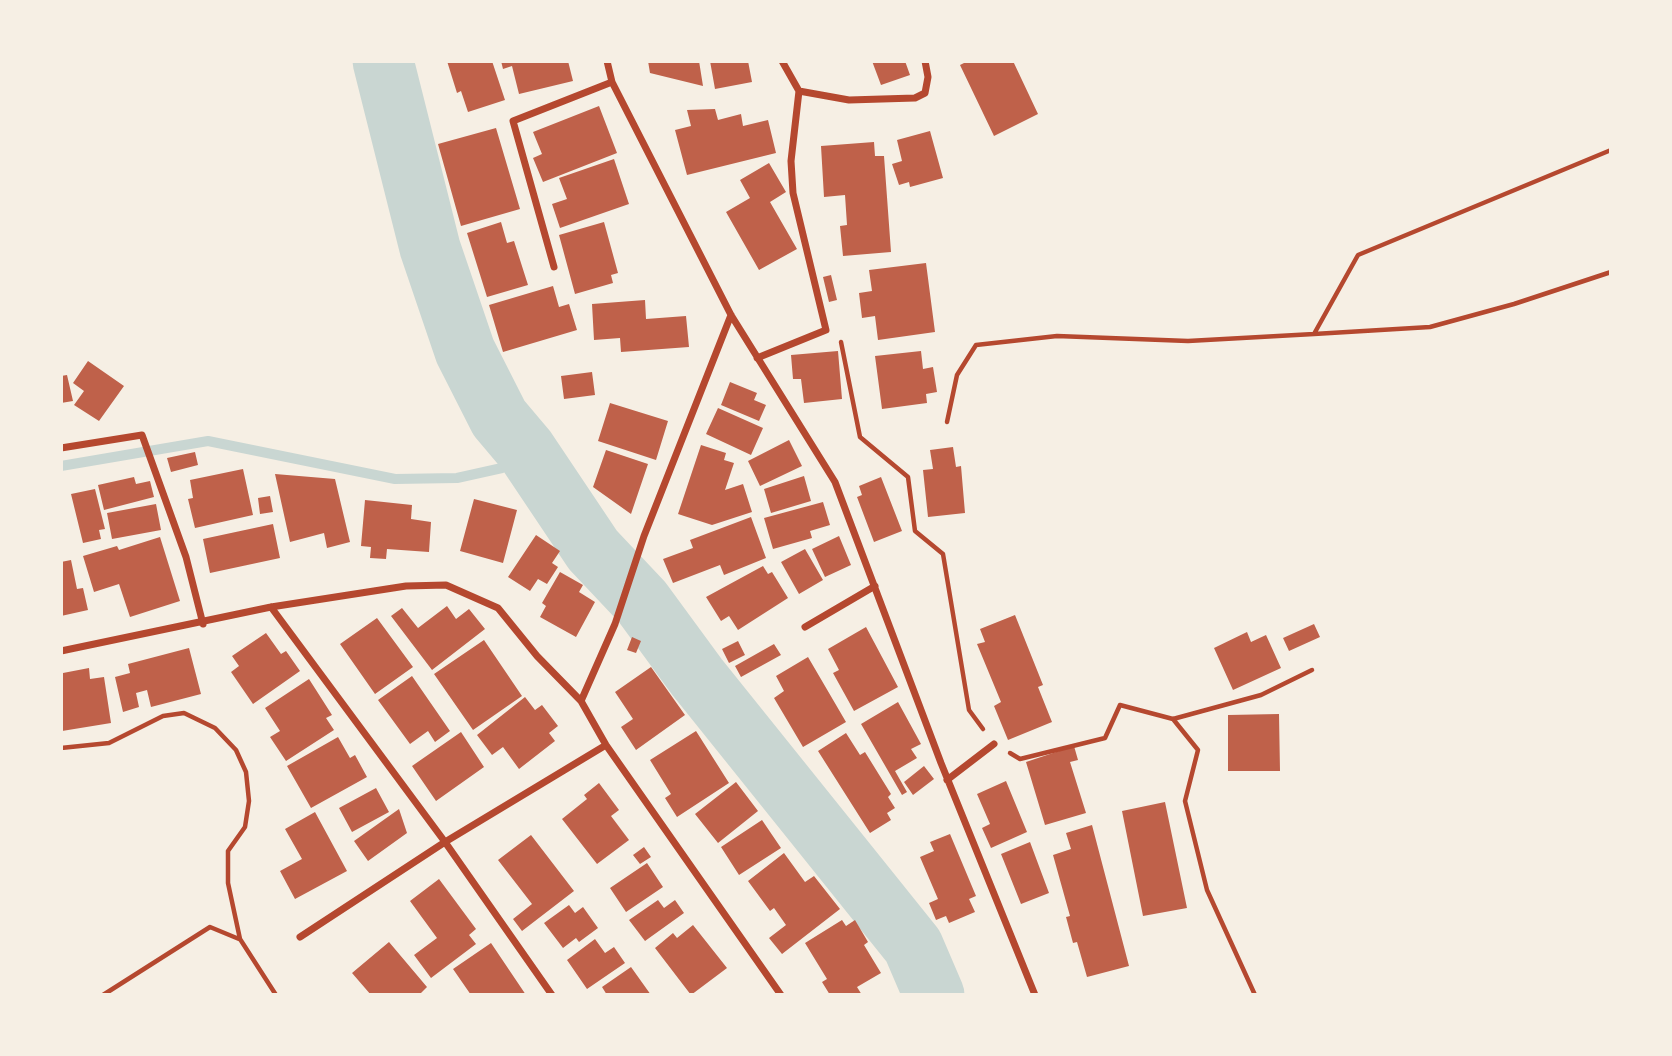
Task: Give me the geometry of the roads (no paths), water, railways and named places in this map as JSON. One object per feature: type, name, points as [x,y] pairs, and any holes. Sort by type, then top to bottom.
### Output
[{"type":"street","points":[[607,61],[612,82],[731,315],[835,482],[947,780],[1035,995]]},
{"type":"street","points":[[757,358],[827,330],[793,193],[791,161],[799,91],[782,61]]},
{"type":"street","points":[[799,91],[849,100],[915,98],[925,93],[929,77],[925,61]]},
{"type":"street","points":[[554,267],[513,121],[612,82]]},
{"type":"street","points":[[581,701],[615,624],[644,536],[731,315]]},
{"type":"street","points":[[61,448],[142,435],[186,557],[202,624]]},
{"type":"street","points":[[61,650],[202,624],[271,607],[406,586],[446,585],[498,607],[537,656],[581,701],[606,745],[781,995]]},
{"type":"street","points":[[805,627],[875,586]]},
{"type":"street","points":[[271,607],[445,842],[552,995]]},
{"type":"street","points":[[947,780],[994,744]]},
{"type":"street","points":[[300,937],[445,842],[606,745]]},
{"type":"waterway","points":[[383,61],[430,248],[465,351],[499,418],[526,450],[593,550],[642,602],[697,677],[913,946],[934,995]]},
{"type":"waterway","points":[[61,466],[208,441],[395,479],[457,478],[502,468],[526,450]]}]
